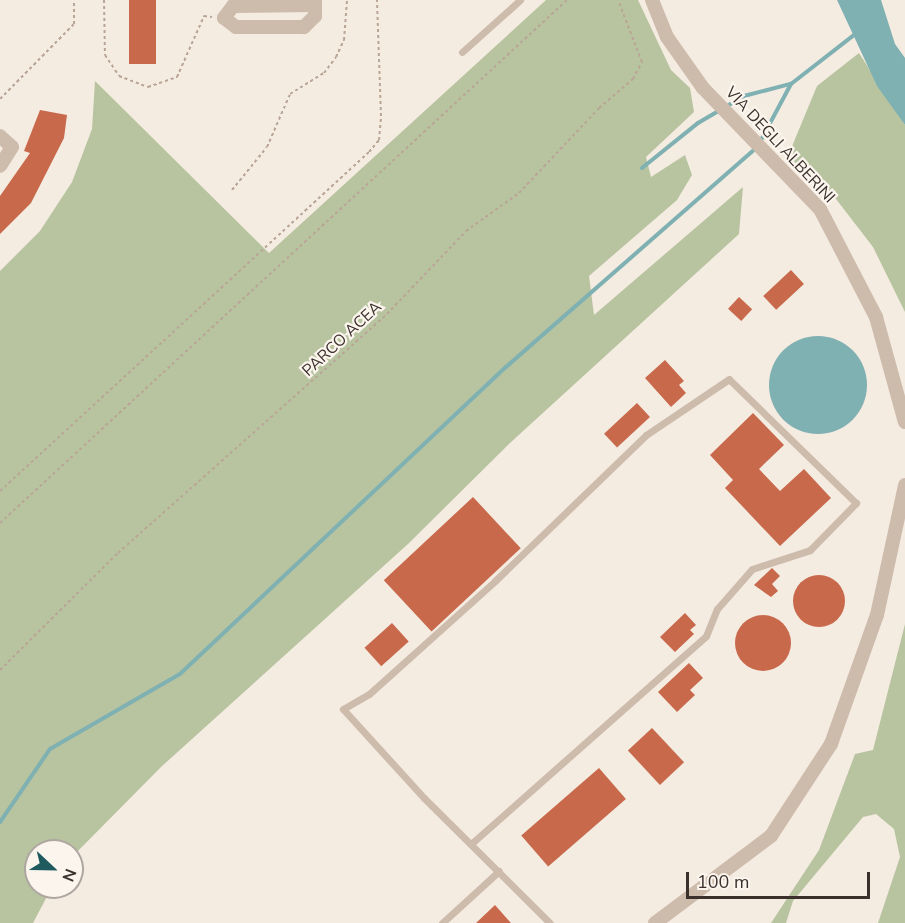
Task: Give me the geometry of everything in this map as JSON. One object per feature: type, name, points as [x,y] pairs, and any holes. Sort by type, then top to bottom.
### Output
[{"type":"street","name":"VIA DEGLI ALBERINI","points":[[652,0],[667,37],[703,88],[820,209],[876,317],[905,422]]},
{"type":"street","points":[[315,3],[313,20],[302,27],[236,27],[224,18],[233,6],[315,3]]},
{"type":"street","points":[[0,136],[12,147],[0,166]]},
{"type":"street","points":[[655,923],[722,878],[771,836],[831,744],[877,615],[905,485]]},
{"type":"lane","points":[[462,52],[520,0]]},
{"type":"lane","points":[[472,843],[706,636],[717,609],[752,569],[810,550],[856,503],[729,379],[646,435],[495,581],[369,694],[343,709],[472,843],[499,871],[550,923]]},
{"type":"lane","points":[[442,923],[499,871]]},
{"type":"path","points":[[0,99],[74,24],[74,0]]},
{"type":"path","points":[[104,0],[105,55],[119,76],[148,87],[168,82],[184,68],[204,16],[224,18]]},
{"type":"path","points":[[232,190],[267,147],[290,94],[324,73],[336,57],[344,40],[347,0]]},
{"type":"path","points":[[0,490],[369,152],[378,140],[381,116],[377,0]]},
{"type":"path","points":[[0,523],[567,0]]},
{"type":"path","name":"PARCO ACEA","points":[[0,670],[118,553],[379,321],[466,231],[519,193],[599,108],[633,79],[642,62],[618,0]]},
{"type":"green space","points":[[546,0],[638,0],[671,70],[690,88],[694,112],[646,157],[651,177],[685,155],[692,175],[677,200],[589,276],[594,315],[743,187],[739,234],[510,443],[408,544],[161,767],[84,845],[84,839],[24,839],[24,899],[46,899],[33,923],[0,923],[0,271],[40,231],[72,182],[92,129],[95,81],[269,253]]},
{"type":"green space","points":[[859,53],[905,125],[905,312],[873,247],[836,199],[788,156],[817,86]]},
{"type":"green space","points":[[905,624],[905,923],[878,923],[900,857],[894,829],[876,814],[863,817],[793,901],[786,923],[771,923],[819,850],[855,754],[873,750]]},
{"type":"water","points":[[837,0],[881,0],[895,44],[905,58],[905,125],[877,86]]},
{"type":"water","points":[[818,336],[837,340],[853,350],[863,366],[867,385],[863,404],[853,420],[837,430],[818,434],[799,430],[783,420],[773,404],[769,385],[773,366],[783,350],[799,340]]},
{"type":"building","points":[[129,0],[156,0],[156,64],[129,64]]},
{"type":"building","points":[[40,110],[67,115],[64,138],[31,203],[0,234],[0,196],[30,153],[24,151]]},
{"type":"building","points":[[791,270],[804,284],[776,310],[763,296]]},
{"type":"building","points":[[739,297],[752,309],[741,321],[728,309]]},
{"type":"building","points":[[665,360],[684,381],[679,385],[686,393],[671,407],[645,378]]},
{"type":"building","points":[[637,403],[650,417],[617,448],[604,434]]},
{"type":"building","points":[[753,413],[784,445],[759,469],[780,491],[804,469],[831,498],[780,546],[725,488],[733,480],[710,455]]},
{"type":"building","points":[[473,497],[521,548],[432,631],[384,580]]},
{"type":"building","points":[[772,568],[780,576],[772,584],[778,591],[771,597],[754,585]]},
{"type":"building","points":[[819,575],[833,579],[841,587],[845,601],[841,615],[833,623],[819,627],[805,623],[797,615],[793,601],[797,587],[805,579]]},
{"type":"building","points":[[685,613],[696,625],[690,630],[694,634],[675,652],[660,637]]},
{"type":"building","points":[[763,615],[774,617],[783,623],[789,632],[791,643],[789,654],[783,663],[774,669],[763,671],[752,669],[743,663],[737,654],[735,643],[737,632],[743,623],[752,617]]},
{"type":"building","points":[[392,623],[409,642],[381,666],[365,648]]},
{"type":"building","points":[[689,663],[703,678],[690,690],[695,695],[677,712],[658,692]]},
{"type":"building","points":[[652,728],[684,762],[660,785],[628,751]]},
{"type":"building","points":[[599,768],[626,799],[548,867],[521,836]]},
{"type":"building","points":[[495,905],[511,923],[476,923]]},
{"type":"waterway","points":[[760,142],[791,84],[854,35]]},
{"type":"waterway","points":[[642,168],[698,123],[744,96],[790,84]]},
{"type":"waterway","points":[[0,822],[50,749],[180,674],[506,367],[756,148]]}]
